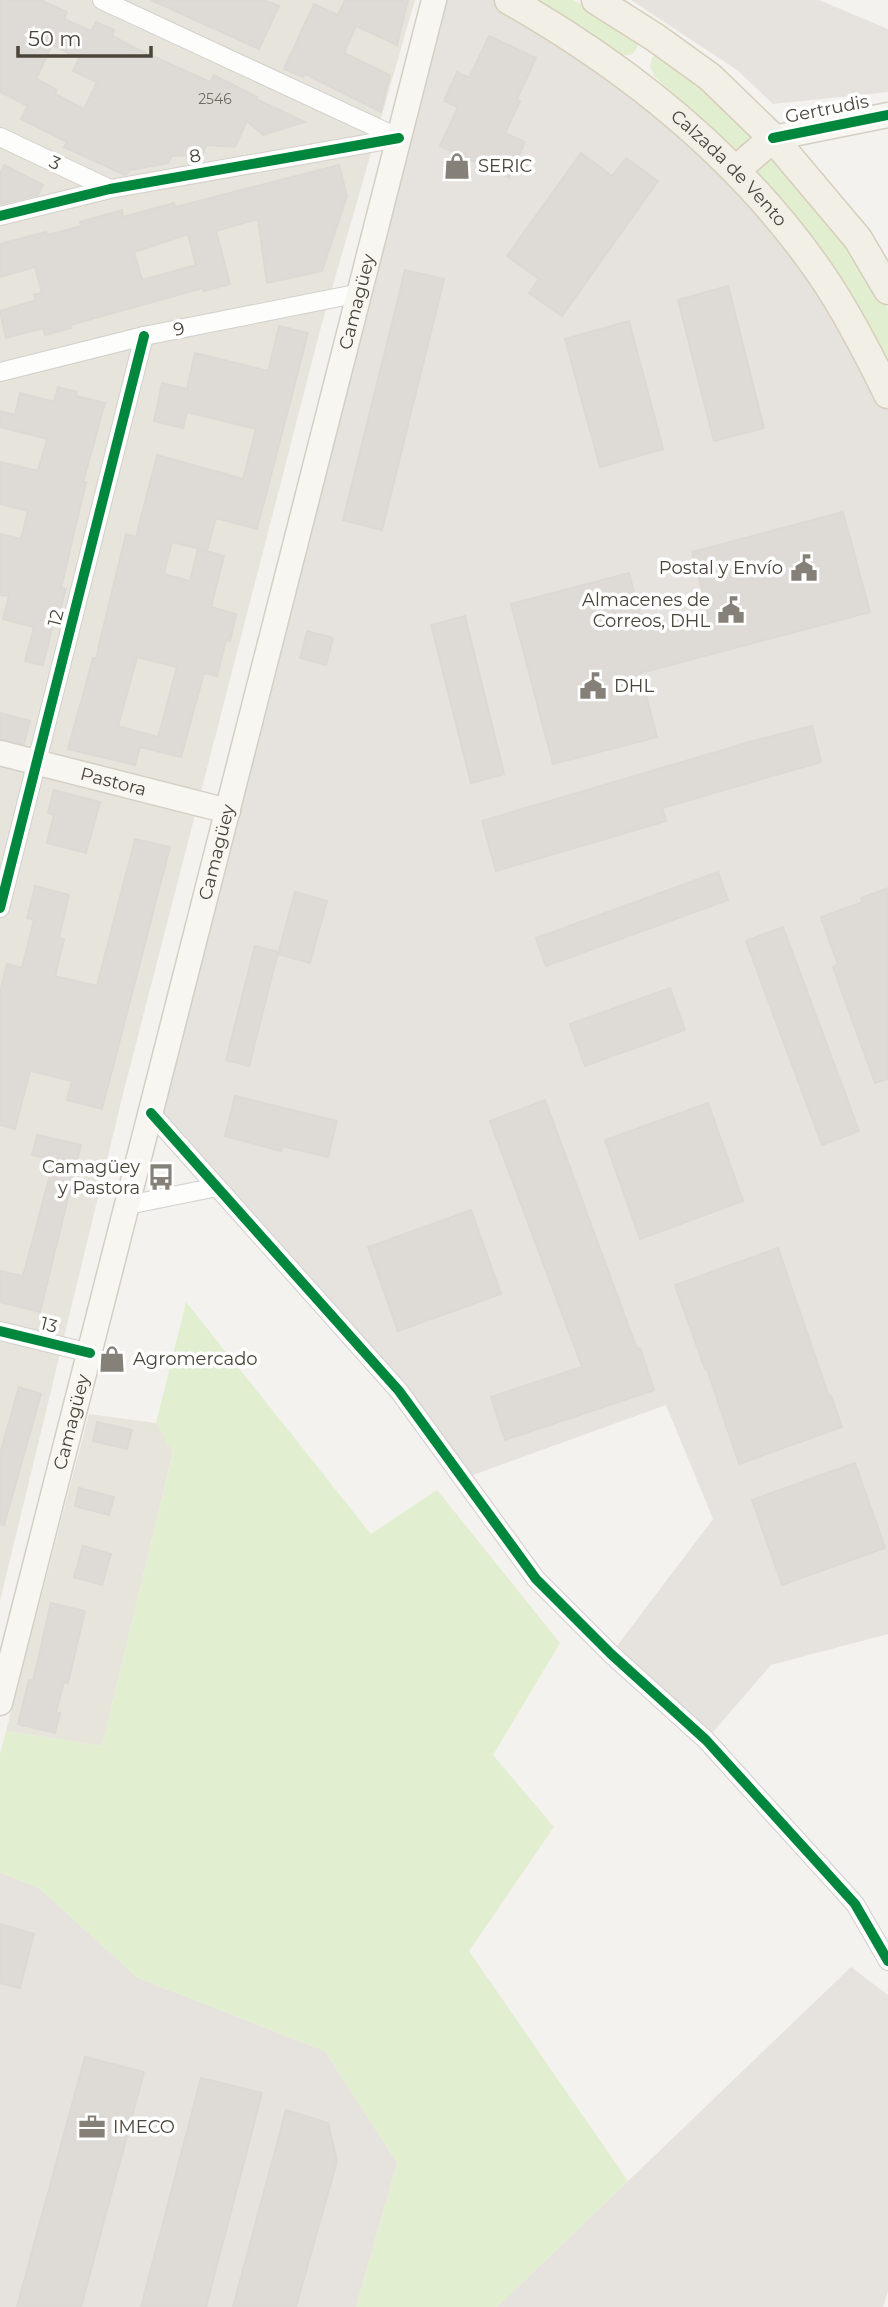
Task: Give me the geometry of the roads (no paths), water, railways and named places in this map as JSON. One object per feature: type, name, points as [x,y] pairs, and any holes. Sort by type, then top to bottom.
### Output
[{"type":"main road","name":"Camagüey","points":[[0,1703],[434,0]]},
{"type":"main road","name":"Calzada de Vento","points":[[509,0],[552,24],[629,77],[681,119],[736,170],[821,274],[864,346],[888,394]]},
{"type":"main road","points":[[596,0],[656,38],[709,77],[773,138],[858,239],[888,290]]},
{"type":"main road","points":[[629,77],[656,38]]},
{"type":"main road","name":"Gertrudis","points":[[773,138],[888,115]]},
{"type":"main road","points":[[736,170],[773,138]]},
{"type":"main road","name":"Pastora","points":[[0,753],[228,811]]},
{"type":"street","points":[[102,0],[399,138]]},
{"type":"street","name":"3","points":[[0,137],[110,189]]},
{"type":"street","name":"8","points":[[0,216],[110,189],[399,138]]},
{"type":"street","name":"9","points":[[0,372],[144,336],[360,293]]},
{"type":"street","name":"12","points":[[0,908],[144,336]]},
{"type":"street","points":[[151,1113],[399,1391],[536,1579],[611,1654],[706,1740],[855,1904],[888,1961]]},
{"type":"street","points":[[128,1205],[217,1187]]},
{"type":"street","name":"13","points":[[0,1331],[90,1353]]},
{"type":"place","name":"SERIC","points":[[457,166]]},
{"type":"place","name":"Postal y Envío","points":[[804,568]]},
{"type":"place","name":"Almacenes de Correos, DHL","points":[[731,610]]},
{"type":"place","name":"DHL","points":[[593,686]]},
{"type":"place","name":"Camagüey y Pastora","points":[[161,1177]]},
{"type":"place","name":"Agromercado","points":[[112,1359]]},
{"type":"place","name":"IMECO","points":[[92,2127]]}]
